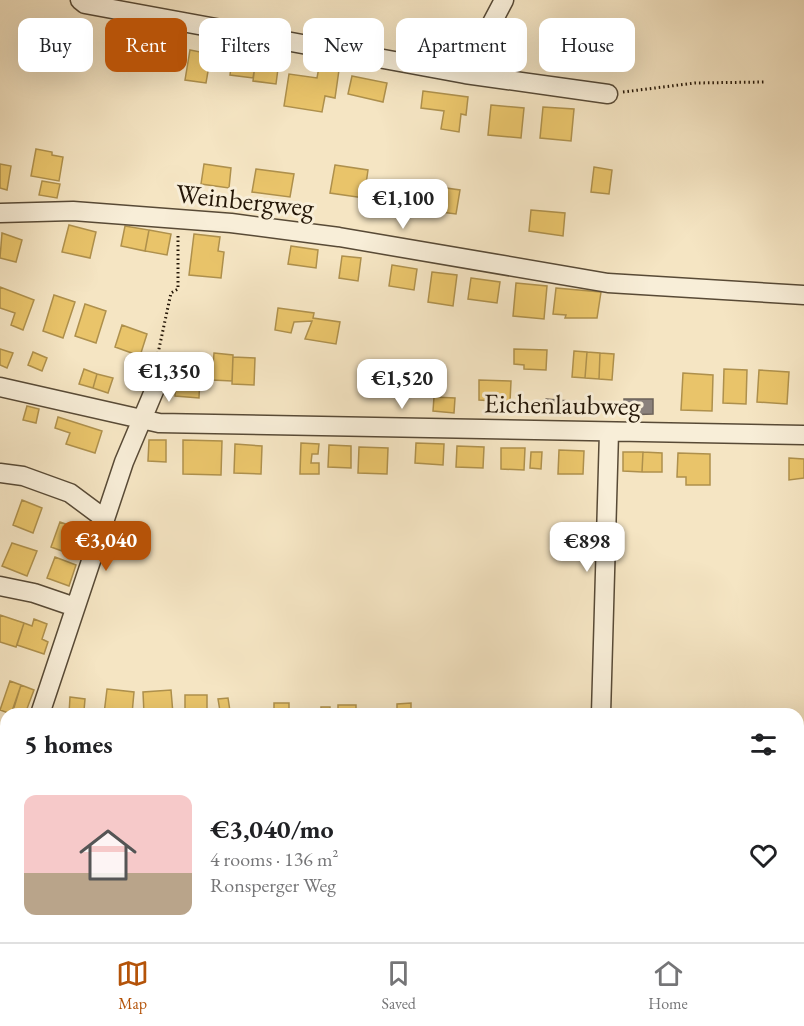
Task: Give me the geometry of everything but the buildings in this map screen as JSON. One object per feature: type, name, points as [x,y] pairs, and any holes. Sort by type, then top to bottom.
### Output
[{"type":"street","points":[[80,0],[85,4],[465,74],[608,94]]},
{"type":"street","points":[[465,74],[504,0]]},
{"type":"street","name":"Weinbergweg","points":[[0,213],[73,212],[231,223],[339,237],[608,283],[804,295]]},
{"type":"street","points":[[42,708],[124,462],[162,372]]},
{"type":"street","name":"Eichenlaubweg","points":[[0,387],[159,423],[804,435]]},
{"type":"street","points":[[600,708],[609,432]]},
{"type":"street","points":[[0,473],[23,476],[70,493],[105,519]]},
{"type":"street","points":[[0,586],[34,593],[75,607]]},
{"type":"path","points":[[608,94],[695,83],[764,82]]},
{"type":"path","points":[[162,372],[155,370],[171,293],[178,289],[178,219]]}]
